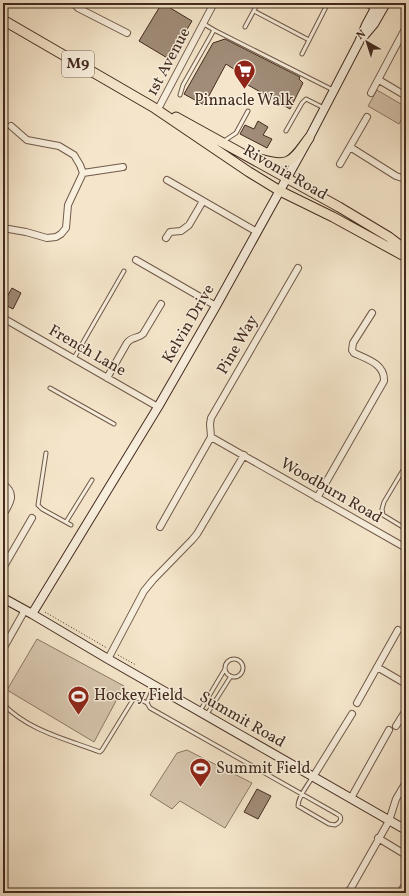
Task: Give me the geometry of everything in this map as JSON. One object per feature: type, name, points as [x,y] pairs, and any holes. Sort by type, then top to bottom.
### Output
[{"type":"main road","name":"Kelvin Drive","points":[[31,610],[158,407],[287,179],[359,42],[364,28],[378,8],[386,3]]},
{"type":"main road","name":"Rivonia Road","points":[[3,20],[156,109],[280,190],[406,257]]},
{"type":"main road","name":"Rivonia Road","points":[[156,109],[223,142],[383,233],[406,250]]},
{"type":"main road","points":[[245,155],[270,162],[286,162],[295,156],[309,138]]},
{"type":"main road","name":"Summit Road","points":[[3,598],[31,610],[108,659],[154,686],[406,830]]},
{"type":"street","points":[[73,3],[78,8],[127,33]]},
{"type":"street","name":"1st Avenue","points":[[156,109],[204,24],[214,3]]},
{"type":"street","points":[[366,3],[378,8]]},
{"type":"street","points":[[371,93],[406,27]]},
{"type":"street","points":[[379,80],[406,96]]},
{"type":"street","points":[[340,164],[368,117]]},
{"type":"street","points":[[3,228],[47,238],[56,237],[61,234],[66,228],[68,205],[83,173],[80,164],[74,155],[59,146],[27,140],[11,126]]},
{"type":"street","points":[[350,147],[396,176],[402,178],[406,177]]},
{"type":"street","points":[[83,173],[123,167]]},
{"type":"street","points":[[167,180],[257,232]]},
{"type":"street","points":[[166,238],[170,232],[180,231],[189,225],[203,201]]},
{"type":"street","points":[[136,260],[216,306]]},
{"type":"street","name":"Pine Way","points":[[211,437],[211,418],[298,268]]},
{"type":"street","points":[[107,378],[129,340],[143,334],[161,304]]},
{"type":"street","points":[[317,498],[384,381],[384,373],[382,368],[354,353],[352,350],[353,343],[372,313]]},
{"type":"street","name":"French Lane","points":[[3,318],[158,407]]},
{"type":"street","points":[[160,527],[211,437]]},
{"type":"street","name":"Woodburn Road","points":[[211,437],[406,548]]},
{"type":"street","points":[[108,659],[144,591],[197,534],[244,455]]},
{"type":"street","points":[[3,484],[10,491],[11,496],[10,502],[3,515]]},
{"type":"street","points":[[3,568],[32,518]]},
{"type":"street","points":[[3,649],[31,610]]},
{"type":"street","points":[[357,703],[398,630]]},
{"type":"street","points":[[377,667],[406,684]]},
{"type":"street","points":[[396,726],[406,710]]},
{"type":"street","points":[[313,777],[352,714]]},
{"type":"street","points":[[351,798],[389,730]]},
{"type":"street","points":[[347,893],[389,821],[396,799],[406,782]]},
{"type":"street","points":[[378,838],[406,855]]},
{"type":"street","points":[[400,893],[406,883]]},
{"type":"lane","points":[[245,27],[258,3]]},
{"type":"lane","points":[[302,54],[328,3]]},
{"type":"lane","points":[[254,11],[309,40]]},
{"type":"lane","points":[[204,24],[333,90]]},
{"type":"lane","points":[[180,95],[183,85],[214,30]]},
{"type":"lane","points":[[286,131],[306,99],[324,108]]},
{"type":"lane","points":[[223,142],[236,134],[248,110]]},
{"type":"lane","points":[[74,358],[124,271]]},
{"type":"lane","points":[[50,388],[114,424]]},
{"type":"lane","points":[[46,453],[38,505],[40,508],[71,525]]},
{"type":"lane","points":[[406,465],[384,502],[382,509],[383,515],[406,528]]},
{"type":"lane","points":[[66,522],[92,480]]},
{"type":"lane","points":[[203,714],[225,669],[226,663],[231,659],[234,659],[240,661],[243,666],[242,672],[237,676],[231,676],[225,669]]},
{"type":"lane","points":[[203,714],[231,676]]},
{"type":"lane","points":[[147,703],[154,686]]},
{"type":"lane","points":[[3,704],[15,714],[40,730],[100,752],[135,697],[147,703],[150,708],[303,793],[340,816],[339,822],[335,825],[329,824],[298,806],[298,801],[303,793],[313,777]]},
{"type":"path","points":[[31,610],[112,651],[138,667]]},
{"type":"shaded area","points":[[377,90],[406,107],[406,111],[399,124],[368,106]]},
{"type":"shaded area","name":"Hockey Field","points":[[37,639],[124,686],[94,742],[7,690]]},
{"type":"shaded area","name":"Summit Field","points":[[187,750],[252,783],[225,828],[180,801],[172,809],[150,795],[177,753]]},
{"type":"building","points":[[162,3],[192,21],[169,59],[139,41]]},
{"type":"building","points":[[225,39],[300,77],[299,79],[303,83],[290,109],[241,81],[243,75],[226,64],[204,105],[184,94],[213,43]]},
{"type":"building","points":[[258,121],[268,127],[263,135],[272,139],[267,148],[240,134],[245,125],[254,129]]},
{"type":"building","points":[[12,288],[21,293],[13,309],[3,304]]},
{"type":"building","points":[[257,789],[271,796],[258,819],[244,812]]},
{"type":"place","name":"Pinnacle Walk","points":[[244,90]]},
{"type":"place","name":"Hockey Field","points":[[79,716]]},
{"type":"place","name":"Summit Field","points":[[201,788]]}]
